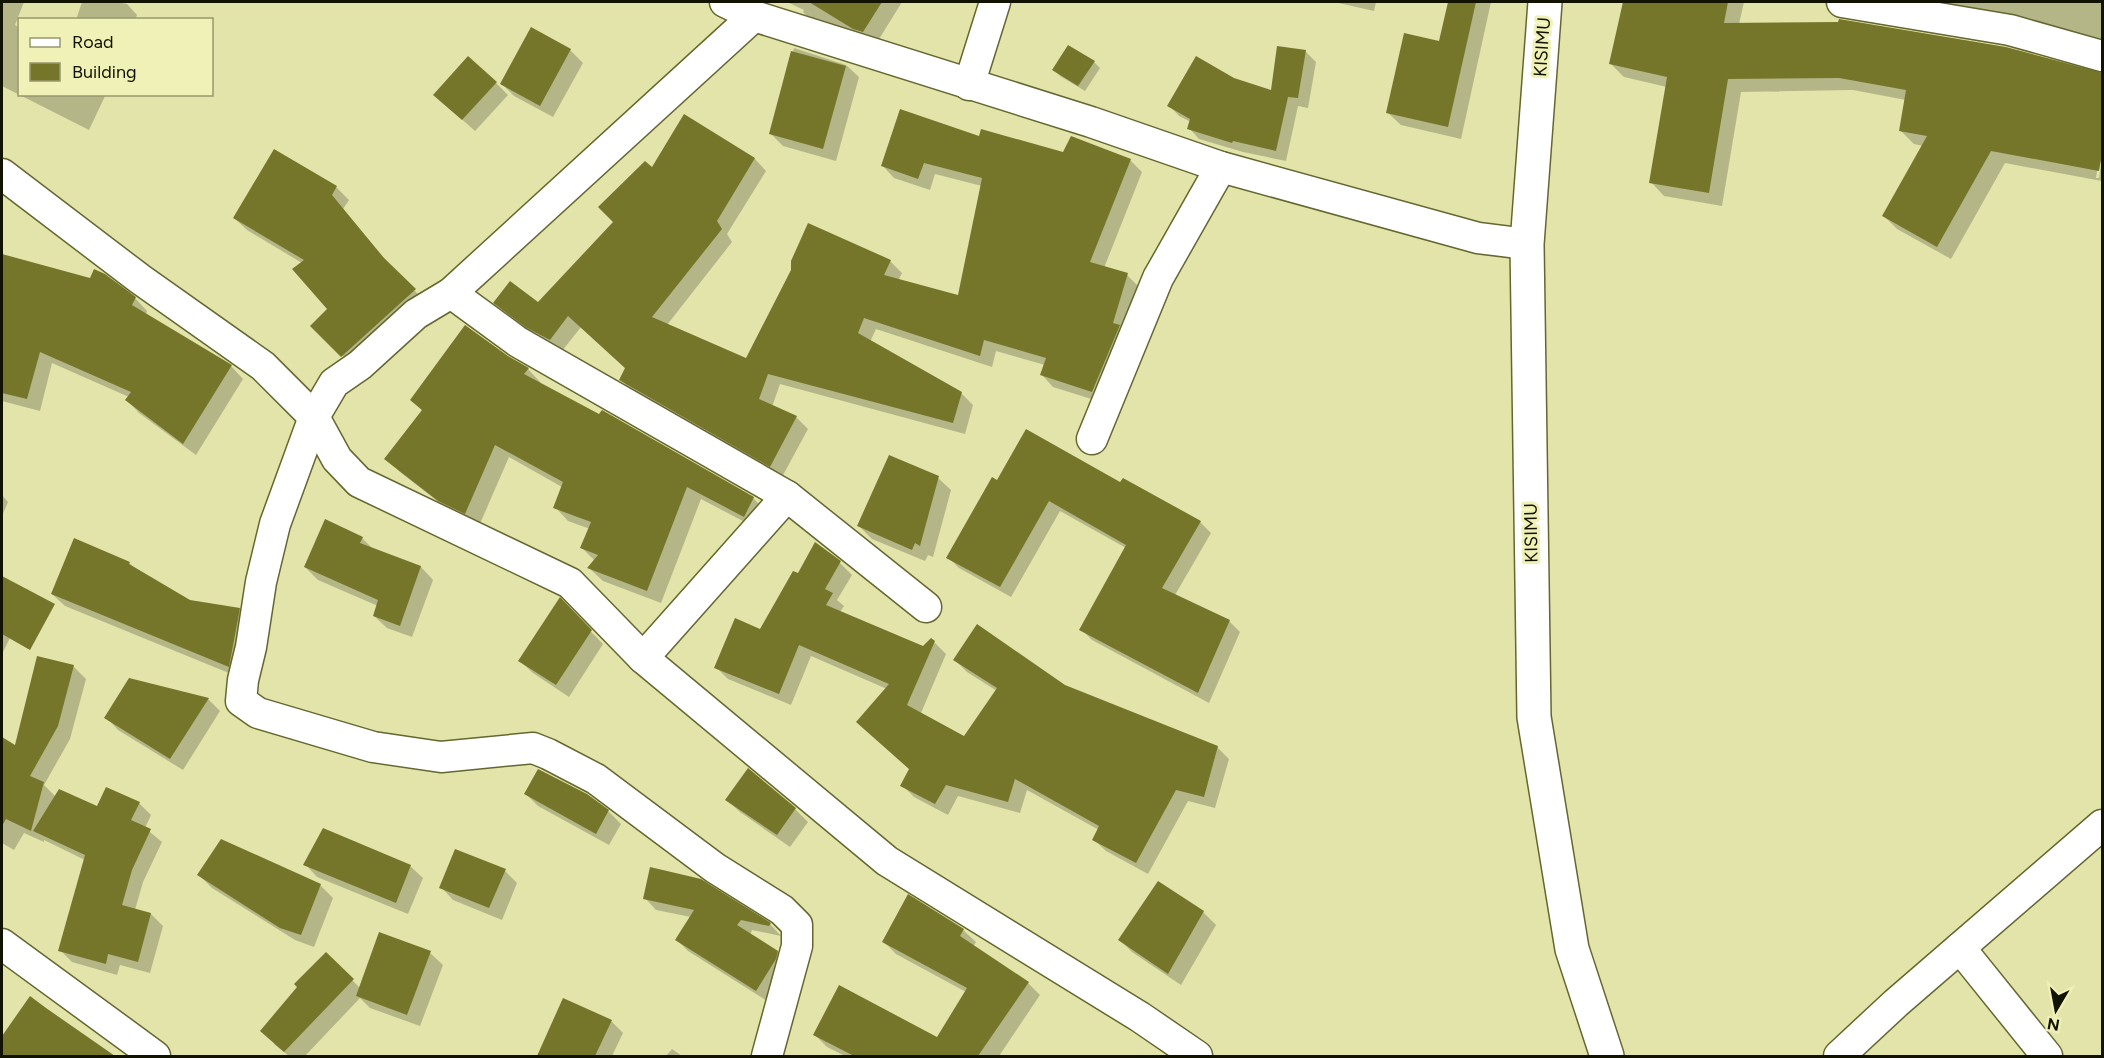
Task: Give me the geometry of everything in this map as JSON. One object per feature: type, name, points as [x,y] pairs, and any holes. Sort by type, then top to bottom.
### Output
[{"type":"street","points":[[725,2],[754,16],[1091,122],[1221,167],[1478,238],[1527,244]]},
{"type":"street","points":[[969,85],[995,2]]},
{"type":"street","name":"KISIMU","points":[[1545,2],[1527,244],[1534,717],[1572,949],[1606,1056]]},
{"type":"street","points":[[1842,2],[2010,30],[2103,56]]},
{"type":"street","points":[[754,16],[451,292],[416,314],[360,365],[334,383],[314,417],[275,524],[261,582],[241,701],[258,713],[373,747],[441,758],[533,748],[596,779],[715,868],[782,910],[797,925],[797,946],[767,1056]]},
{"type":"street","points":[[1092,439],[1158,278],[1221,167]]},
{"type":"street","points":[[2,174],[140,279],[263,366],[314,417],[336,459],[359,482],[570,583],[644,658],[887,861],[1140,1017],[1197,1056]]},
{"type":"street","points":[[451,292],[518,342],[787,496],[926,607]]},
{"type":"street","points":[[644,658],[787,496]]},
{"type":"street","points":[[1839,1056],[2103,825]]},
{"type":"street","points":[[2,944],[155,1056]]},
{"type":"street","points":[[1960,948],[2047,1056]]},
{"type":"building","points":[[809,2],[882,2],[863,32],[853,29]]},
{"type":"building","points":[[1448,2],[1476,2],[1448,127],[1386,113],[1404,33],[1439,41]]},
{"type":"building","points":[[1623,2],[1728,2],[1724,23],[1838,22],[1839,19],[2006,47],[2103,73],[2103,149],[2099,171],[1991,151],[1937,247],[1882,216],[1927,136],[1899,131],[1906,90],[1839,78],[1728,79],[1709,193],[1649,183],[1667,77],[1609,64]]},
{"type":"building","points":[[531,27],[571,49],[540,106],[500,84]]},
{"type":"building","points":[[1068,45],[1095,61],[1078,86],[1052,70]]},
{"type":"building","points":[[1277,46],[1306,50],[1298,98],[1288,97],[1276,151],[1233,141],[1232,143],[1187,129],[1190,119],[1167,106],[1196,56],[1234,78],[1271,90]]},
{"type":"building","points":[[791,51],[846,66],[823,149],[769,134]]},
{"type":"building","points":[[468,56],[497,82],[462,120],[433,95]]},
{"type":"building","points":[[900,109],[979,136],[981,129],[1063,152],[1071,136],[1131,159],[1090,262],[1128,273],[1113,323],[1120,325],[1092,392],[1040,375],[1046,358],[984,340],[980,356],[864,318],[858,333],[962,392],[953,423],[768,374],[759,399],[797,416],[770,467],[619,380],[625,368],[568,316],[550,340],[527,328],[493,303],[510,281],[538,302],[613,222],[598,207],[645,161],[652,167],[684,114],[755,158],[717,221],[722,229],[652,317],[746,358],[791,270],[791,261],[808,223],[891,260],[884,275],[958,295],[982,178],[924,163],[918,179],[881,166]]},
{"type":"building","points":[[274,149],[337,186],[332,195],[383,257],[416,289],[341,357],[310,326],[327,309],[292,269],[304,260],[233,218]]},
{"type":"building","points":[[2,254],[90,278],[94,269],[105,274],[136,297],[132,305],[232,365],[183,444],[125,400],[131,392],[40,352],[27,399],[2,393]]},
{"type":"building","points":[[465,325],[529,368],[524,374],[599,414],[602,410],[754,497],[744,517],[687,487],[647,591],[587,568],[598,555],[580,548],[591,522],[553,508],[563,482],[495,445],[465,514],[438,501],[384,459],[422,410],[410,400]]},
{"type":"building","points":[[1026,429],[1120,482],[1123,478],[1201,521],[1162,588],[1230,620],[1198,693],[1079,630],[1126,545],[1049,501],[1000,587],[946,558],[992,477],[997,480]]},
{"type":"building","points":[[889,455],[939,476],[920,546],[915,543],[912,550],[857,526]]},
{"type":"building","points":[[325,519],[363,537],[360,543],[421,566],[400,626],[373,616],[378,600],[304,567]]},
{"type":"building","points":[[74,538],[130,562],[129,564],[190,600],[240,608],[229,667],[51,594]]},
{"type":"building","points":[[815,542],[841,561],[825,589],[833,593],[826,605],[923,646],[931,638],[935,641],[907,705],[964,736],[997,688],[953,660],[977,624],[1065,685],[1218,746],[1204,797],[1176,790],[1136,863],[1092,840],[1099,826],[1015,779],[1008,802],[946,785],[935,804],[900,786],[909,769],[856,722],[889,684],[799,645],[779,694],[714,668],[735,618],[760,629],[793,571],[798,573]]},
{"type":"building","points":[[2,576],[55,604],[30,650],[2,634]]},
{"type":"building","points":[[560,597],[592,630],[556,685],[518,661]]},
{"type":"building","points":[[37,656],[74,665],[58,726],[30,776],[44,782],[31,831],[6,819],[2,826],[2,737],[15,745]]},
{"type":"building","points":[[129,678],[209,698],[170,759],[104,718]]},
{"type":"building","points":[[748,768],[796,808],[777,835],[725,800]]},
{"type":"building","points":[[538,769],[587,794],[609,810],[596,834],[524,794]]},
{"type":"building","points":[[106,787],[140,802],[131,820],[151,829],[132,870],[122,905],[151,913],[138,962],[108,954],[106,964],[58,951],[85,855],[33,831],[59,789],[97,806]]},
{"type":"building","points":[[323,828],[411,865],[396,903],[303,865]]},
{"type":"building","points":[[221,839],[321,884],[301,935],[280,928],[197,875]]},
{"type":"building","points":[[455,849],[506,869],[489,908],[439,888]]},
{"type":"building","points":[[650,867],[701,879],[771,923],[769,926],[741,920],[737,925],[778,951],[776,959],[756,991],[675,940],[694,910],[643,899]]},
{"type":"building","points":[[1158,881],[1204,911],[1168,974],[1118,940]]},
{"type":"building","points":[[908,894],[964,929],[960,936],[1029,982],[978,1056],[854,1056],[813,1035],[839,985],[937,1037],[967,988],[882,942]]},
{"type":"building","points":[[379,932],[431,951],[407,1015],[356,996]]},
{"type":"building","points":[[326,952],[354,979],[284,1052],[260,1031],[297,987],[294,984]]},
{"type":"building","points":[[30,996],[115,1056],[2,1056],[2,1036]]},
{"type":"building","points":[[563,998],[612,1020],[595,1056],[537,1056]]}]
